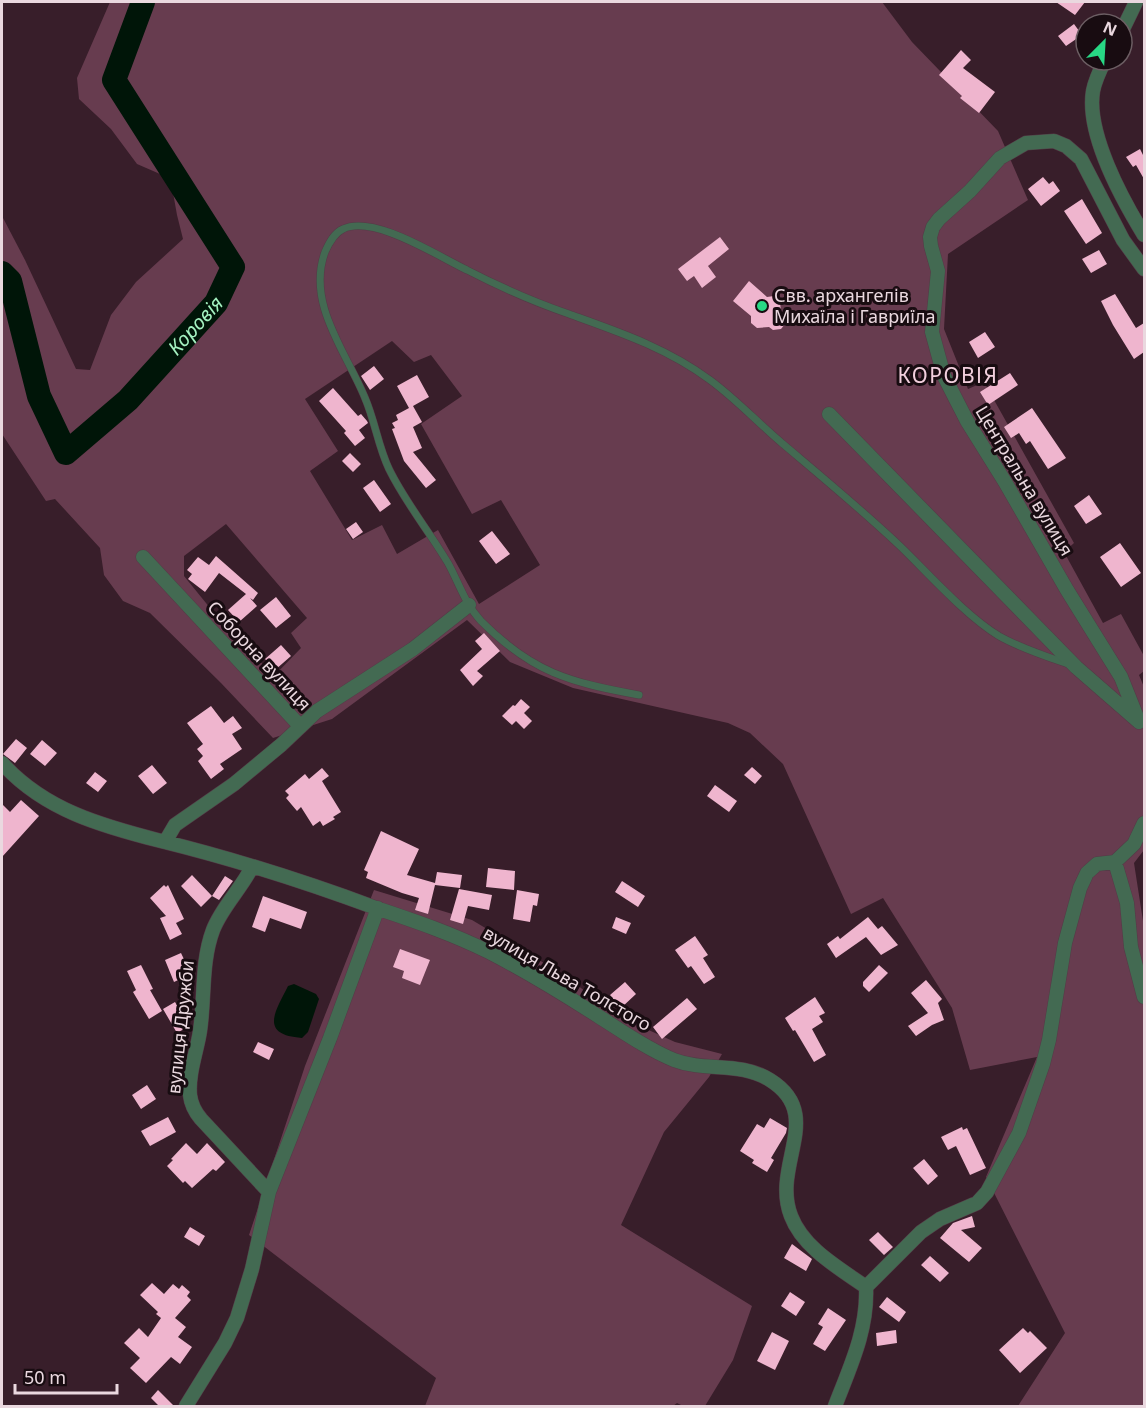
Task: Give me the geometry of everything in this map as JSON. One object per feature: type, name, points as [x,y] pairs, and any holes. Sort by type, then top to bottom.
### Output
[{"type":"street","points":[[1100,72],[1092,93],[1096,129],[1119,190],[1144,235]]},
{"type":"street","name":"Центральна вулиця","points":[[1142,724],[1122,677],[1072,598],[967,421],[944,376],[932,332],[938,279],[937,263],[930,237],[939,219],[1000,158],[1026,143],[1054,141],[1066,146],[1081,159],[1123,240],[1144,269]]},
{"type":"street","points":[[829,414],[1076,667],[1142,724]]},
{"type":"street","name":"Соборна вулиця","points":[[143,557],[300,726],[234,784],[174,825],[165,842]]},
{"type":"street","points":[[300,726],[326,704],[413,649],[469,605]]},
{"type":"street","name":"вулиця Льва Толстого","points":[[2,763],[20,781],[51,803],[107,827],[321,888],[451,934],[552,987],[665,1056],[693,1065],[740,1068],[772,1081],[790,1101],[797,1117],[797,1129],[788,1162],[785,1185],[791,1216],[799,1231],[810,1244],[866,1287]]},
{"type":"street","points":[[836,1407],[861,1337],[866,1311],[866,1287],[921,1232],[940,1219],[977,1203],[987,1192],[1019,1133],[1050,1040],[1052,1015],[1065,944],[1080,888],[1087,873],[1097,864],[1116,862],[1134,844],[1144,823]]},
{"type":"street","points":[[1116,862],[1127,903],[1131,947],[1144,997]]},
{"type":"street","name":"вулиця Дружби","points":[[252,867],[242,886],[220,917],[209,944],[205,961],[200,1030],[190,1096],[201,1119],[269,1192]]},
{"type":"street","points":[[186,1407],[225,1343],[237,1318],[252,1269],[269,1192],[378,908]]},
{"type":"lane","points":[[639,695],[588,685],[541,668],[506,642],[480,619],[469,605],[444,556],[406,500],[391,472],[364,396],[342,353],[327,316],[322,288],[324,256],[333,238],[343,229],[375,228],[403,238],[507,289],[567,314],[644,341],[689,365],[725,391],[862,510],[981,622],[1010,641],[1076,667]]},
{"type":"shaded area","points":[[110,2],[882,2],[912,42],[998,131],[1028,200],[948,254],[944,329],[968,389],[984,382],[1074,543],[1064,552],[1103,623],[1121,614],[1144,656],[1144,671],[1139,675],[1144,687],[1144,850],[1134,863],[1144,921],[1144,1406],[1018,1406],[1065,1333],[986,1177],[1037,1057],[970,1070],[952,1008],[883,898],[851,914],[783,764],[750,733],[728,723],[573,688],[510,662],[467,620],[332,719],[273,738],[150,613],[123,601],[104,575],[100,548],[55,499],[46,501],[2,434],[2,216],[76,369],[90,370],[111,315],[136,282],[183,239],[172,187],[160,174],[137,164],[111,129],[79,99],[77,78]],"holes":[[[392,341],[414,362],[431,355],[462,396],[421,424],[472,514],[501,500],[540,565],[479,604],[438,530],[397,554],[382,525],[352,540],[310,471],[338,451],[305,399]],[[226,524],[307,618],[291,633],[301,648],[274,676],[219,619],[184,576],[184,556]]]},
{"type":"shaded area","points":[[374,890],[472,920],[559,972],[622,1018],[675,1042],[722,1054],[709,1077],[664,1132],[621,1225],[752,1306],[733,1360],[705,1406],[683,1406],[677,1403],[673,1406],[425,1406],[436,1378],[249,1235],[305,1066]]},
{"type":"shaded area","points":[[294,984],[316,994],[319,999],[308,1032],[302,1038],[280,1032],[275,1027],[274,1021],[275,1013],[288,986]]},
{"type":"building","points":[[1056,2],[1085,2],[1074,14]]},
{"type":"building","points":[[1074,24],[1074,40],[1066,46],[1058,36]]},
{"type":"building","points":[[961,50],[971,60],[963,68],[995,92],[979,113],[960,98],[962,96],[939,75]]},
{"type":"building","points":[[1140,149],[1144,157],[1144,179],[1136,165],[1133,167],[1126,157]]},
{"type":"building","points":[[1043,177],[1049,184],[1053,181],[1060,191],[1041,206],[1028,189]]},
{"type":"building","points":[[1082,199],[1102,233],[1086,244],[1064,211]]},
{"type":"building","points":[[720,237],[729,249],[708,266],[716,277],[702,288],[694,276],[687,281],[678,269]]},
{"type":"building","points":[[1099,250],[1107,264],[1091,273],[1082,259]]},
{"type":"building","name":"Свв. архангелів Михаїла і Гавриїла","points":[[749,281],[767,297],[774,296],[780,301],[781,313],[785,317],[785,324],[781,329],[757,328],[751,323],[751,316],[733,301]]},
{"type":"building","points":[[1115,294],[1136,328],[1144,323],[1144,352],[1134,359],[1101,301]]},
{"type":"building","points":[[985,332],[995,347],[978,358],[969,342]]},
{"type":"building","points":[[374,366],[384,379],[370,390],[361,376]]},
{"type":"building","points":[[1010,373],[1018,385],[988,405],[980,392]]},
{"type":"building","points":[[417,375],[429,397],[413,406],[422,422],[413,427],[422,448],[413,452],[436,480],[426,488],[404,461],[392,429],[395,428],[392,423],[398,420],[396,415],[409,408],[397,386]]},
{"type":"building","points":[[333,388],[358,416],[361,414],[368,423],[359,430],[365,438],[355,446],[344,433],[346,431],[319,401]]},
{"type":"building","points":[[1032,408],[1066,458],[1048,469],[1030,441],[1026,444],[1019,433],[1011,438],[1004,427]]},
{"type":"building","points":[[350,453],[361,464],[353,472],[342,461]]},
{"type":"building","points":[[374,480],[391,504],[380,512],[363,488]]},
{"type":"building","points":[[1089,495],[1102,514],[1086,524],[1074,506]]},
{"type":"building","points":[[356,522],[363,532],[353,539],[346,529]]},
{"type":"building","points":[[492,531],[510,554],[496,564],[479,541]]},
{"type":"building","points":[[1120,543],[1141,573],[1121,587],[1100,557]]},
{"type":"building","points":[[216,556],[258,593],[253,600],[250,598],[257,606],[239,622],[228,610],[246,594],[219,573],[205,592],[188,579],[192,574],[187,570],[198,557],[209,565]]},
{"type":"building","points":[[276,597],[291,616],[276,628],[260,610]]},
{"type":"building","points":[[484,633],[500,651],[477,671],[483,676],[473,686],[460,670],[482,649],[475,641]]},
{"type":"building","points":[[281,645],[291,656],[275,670],[265,659]]},
{"type":"building","points":[[521,699],[530,707],[524,713],[532,721],[524,729],[516,721],[512,725],[502,716]]},
{"type":"building","points":[[211,706],[224,723],[233,716],[242,728],[232,734],[242,749],[220,764],[224,769],[211,779],[198,761],[203,756],[197,749],[203,744],[187,723]]},
{"type":"building","points":[[16,739],[27,748],[15,763],[3,754]]},
{"type":"building","points":[[42,740],[57,753],[45,766],[30,754]]},
{"type":"building","points":[[152,765],[167,783],[153,794],[138,776]]},
{"type":"building","points":[[752,767],[762,776],[755,784],[744,775]]},
{"type":"building","points":[[322,768],[329,776],[322,781],[341,812],[333,817],[335,819],[323,826],[320,821],[313,826],[301,807],[297,811],[286,798],[289,795],[285,791],[305,774],[309,779]]},
{"type":"building","points":[[95,772],[107,781],[98,792],[86,783]]},
{"type":"building","points":[[715,785],[737,801],[729,812],[707,796]]},
{"type":"building","points":[[21,800],[39,816],[2,857],[2,804],[10,812]]},
{"type":"building","points":[[381,831],[419,849],[407,875],[435,883],[437,872],[462,875],[460,888],[435,885],[428,914],[415,910],[419,898],[366,878],[368,872],[364,870]]},
{"type":"building","points":[[488,868],[515,871],[514,890],[486,887]]},
{"type":"building","points":[[192,875],[212,896],[201,907],[181,886]]},
{"type":"building","points":[[225,876],[233,881],[219,900],[212,896]]},
{"type":"building","points":[[622,881],[645,896],[638,907],[615,892]]},
{"type":"building","points":[[164,885],[166,887],[168,885],[184,919],[176,923],[182,934],[170,940],[160,918],[166,916],[150,898]]},
{"type":"building","points":[[459,889],[492,895],[489,910],[468,906],[463,924],[450,920]]},
{"type":"building","points":[[517,890],[539,894],[537,906],[533,905],[530,922],[513,919]]},
{"type":"building","points":[[263,896],[307,912],[301,929],[270,918],[265,932],[252,927]]},
{"type":"building","points":[[616,917],[631,923],[626,934],[612,928]]},
{"type":"building","points":[[868,917],[878,929],[882,926],[898,945],[881,955],[866,937],[836,958],[827,944],[838,936],[840,939]]},
{"type":"building","points":[[695,936],[708,955],[703,958],[715,977],[704,984],[675,950]]},
{"type":"building","points":[[400,949],[430,960],[420,985],[402,978],[404,971],[393,967]]},
{"type":"building","points":[[181,953],[191,974],[174,982],[165,960]]},
{"type":"building","points":[[141,965],[153,989],[150,990],[162,1011],[149,1019],[133,992],[136,990],[127,971]]},
{"type":"building","points":[[879,965],[888,973],[869,992],[863,986],[863,982]]},
{"type":"building","points":[[926,980],[942,999],[938,1003],[944,1020],[916,1036],[908,1026],[928,1013],[911,993]]},
{"type":"building","points":[[625,982],[636,994],[621,1008],[610,995]]},
{"type":"building","points":[[815,997],[825,1013],[819,1016],[823,1022],[812,1029],[826,1055],[814,1062],[785,1018]]},
{"type":"building","points":[[687,998],[697,1009],[662,1039],[653,1027]]},
{"type":"building","points":[[175,1002],[189,1026],[177,1033],[163,1009]]},
{"type":"building","points":[[258,1042],[274,1049],[269,1060],[253,1052]]},
{"type":"building","points":[[147,1085],[156,1099],[141,1109],[132,1095]]},
{"type":"building","points":[[168,1117],[176,1132],[150,1146],[141,1131]]},
{"type":"building","points":[[770,1118],[787,1128],[771,1158],[774,1160],[767,1172],[752,1163],[754,1160],[740,1151],[757,1124],[764,1128]]},
{"type":"building","points":[[962,1127],[963,1130],[967,1128],[986,1168],[970,1175],[956,1146],[948,1150],[941,1137]]},
{"type":"building","points":[[186,1143],[197,1154],[207,1143],[225,1162],[216,1171],[213,1169],[192,1188],[185,1181],[183,1183],[167,1166]]},
{"type":"building","points":[[924,1159],[938,1176],[928,1185],[913,1168]]},
{"type":"building","points":[[972,1216],[975,1227],[961,1230],[982,1248],[969,1262],[940,1238],[953,1223]]},
{"type":"building","points":[[190,1227],[205,1236],[199,1246],[184,1237]]},
{"type":"building","points":[[878,1232],[893,1247],[884,1255],[869,1240]]},
{"type":"building","points":[[792,1244],[812,1259],[806,1271],[784,1258]]},
{"type":"building","points":[[930,1256],[949,1273],[940,1282],[921,1265]]},
{"type":"building","points":[[152,1283],[164,1294],[173,1284],[179,1289],[182,1285],[190,1292],[187,1296],[191,1300],[175,1318],[186,1327],[178,1337],[192,1347],[180,1364],[171,1357],[146,1383],[130,1368],[140,1358],[124,1343],[139,1328],[148,1337],[161,1318],[156,1314],[158,1312],[140,1295]]},
{"type":"building","points":[[790,1292],[805,1302],[796,1316],[781,1306]]},
{"type":"building","points":[[887,1297],[906,1312],[899,1322],[879,1307]]},
{"type":"building","points":[[828,1308],[846,1320],[825,1351],[813,1344],[823,1327],[818,1324]]},
{"type":"building","points":[[1023,1328],[1028,1333],[1030,1331],[1047,1348],[1020,1373],[999,1350]]},
{"type":"building","points":[[896,1330],[897,1343],[877,1346],[876,1333]]},
{"type":"building","points":[[772,1332],[789,1341],[775,1370],[757,1361]]},
{"type":"building","points":[[158,1390],[175,1407],[160,1407],[151,1398]]},
{"type":"waterway","name":"Коровія","points":[[2,273],[10,281],[39,396],[66,453],[128,400],[216,303],[233,267],[114,80],[143,2]]},
{"type":"place","name":"Свв. архангелів Михаїла і Гавриїла","points":[[762,306]]},
{"type":"district","name":"КОРОВІЯ","points":[[948,376]]}]
